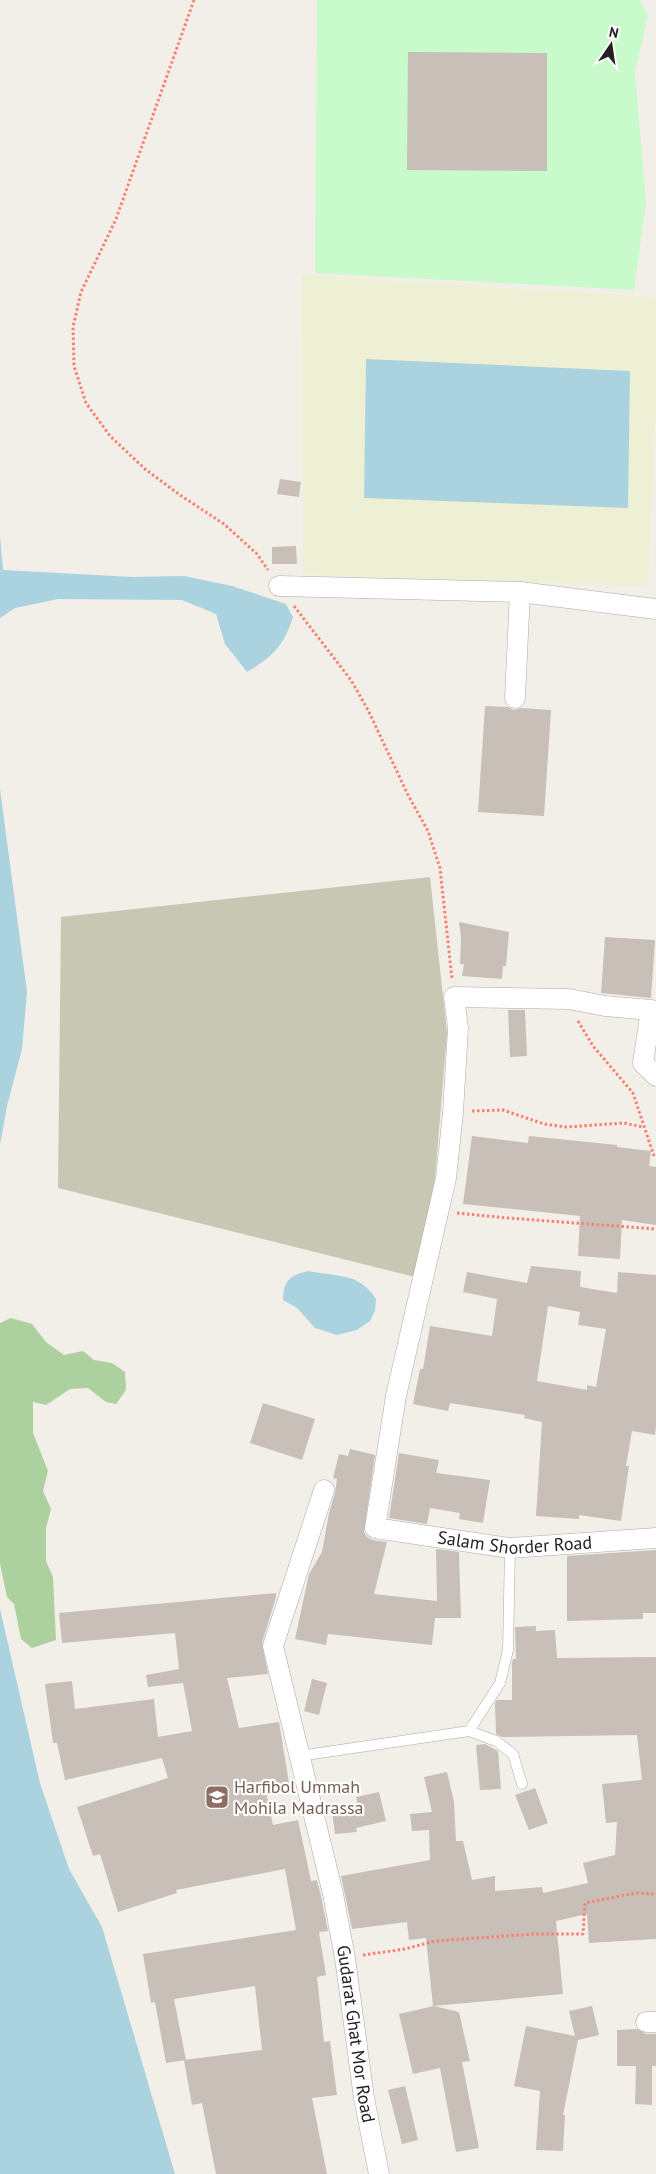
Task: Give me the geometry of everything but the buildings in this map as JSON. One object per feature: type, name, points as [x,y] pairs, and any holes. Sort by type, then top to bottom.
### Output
[{"type":"street","points":[[279,586],[520,592],[656,609]]},
{"type":"street","points":[[515,698],[520,592]]},
{"type":"street","points":[[440,1211],[453,1113],[458,1028],[454,997],[569,999],[604,1006],[651,1010],[643,1063],[656,1076]]},
{"type":"street","name":"Salam Shorder Road","points":[[440,1211],[420,1288],[396,1396],[388,1458],[375,1528],[510,1548],[656,1538]]},
{"type":"street","name":"Gudarat Ghat Mor Road","points":[[324,1490],[273,1646],[333,1894],[345,1958],[364,2098],[379,2174]]},
{"type":"lane","points":[[468,1731],[500,1683],[508,1650],[510,1548]]},
{"type":"lane","points":[[299,1756],[468,1731],[496,1741],[513,1754],[522,1784]]},
{"type":"path","points":[[194,0],[116,219],[81,292],[73,327],[74,366],[86,402],[110,436],[145,469],[224,524],[257,554],[279,586],[351,680],[368,710],[408,795],[428,831],[440,868],[454,997]]},
{"type":"path","points":[[569,999],[580,1028],[592,1046],[633,1094],[654,1156]]},
{"type":"path","points":[[453,1113],[503,1110],[544,1124],[566,1127],[624,1123],[643,1127]]},
{"type":"path","points":[[440,1211],[656,1229]]},
{"type":"path","points":[[345,1958],[435,1941],[535,1934],[583,1934],[585,1903],[636,1893],[656,1894]]},
{"type":"shaded area","points":[[302,275],[656,297],[656,406],[648,586],[303,575]]},
{"type":"shaded area","points":[[430,877],[447,1033],[435,1178],[415,1277],[58,1188],[61,917]]},
{"type":"green space","points":[[317,0],[640,0],[648,15],[635,73],[646,202],[634,290],[315,273]]},
{"type":"green space","points":[[11,1318],[32,1324],[46,1342],[64,1355],[83,1351],[94,1360],[112,1363],[125,1372],[126,1390],[116,1404],[106,1402],[88,1388],[70,1389],[46,1405],[33,1402],[33,1433],[48,1471],[43,1491],[51,1509],[46,1528],[46,1561],[53,1577],[56,1640],[32,1648],[21,1639],[14,1604],[7,1597],[0,1564],[0,1323]]},
{"type":"water","points":[[366,359],[630,371],[628,508],[364,498]]},
{"type":"water","points":[[0,536],[3,570],[133,577],[184,576],[232,586],[286,604],[293,617],[286,636],[276,650],[247,672],[225,644],[216,614],[182,600],[58,599],[15,608],[0,618]]},
{"type":"water","points":[[0,789],[27,992],[22,1049],[7,1106],[0,1145]]},
{"type":"water","points":[[308,1271],[346,1277],[362,1284],[376,1299],[375,1311],[370,1321],[357,1330],[337,1335],[315,1328],[297,1308],[283,1300],[286,1283],[292,1277]]},
{"type":"water","points":[[0,1609],[40,1783],[69,1869],[102,1927],[175,2174],[0,2174]]},
{"type":"place","name":"Harfibol Ummah Mohila Madrassa","points":[[217,1797]]}]
